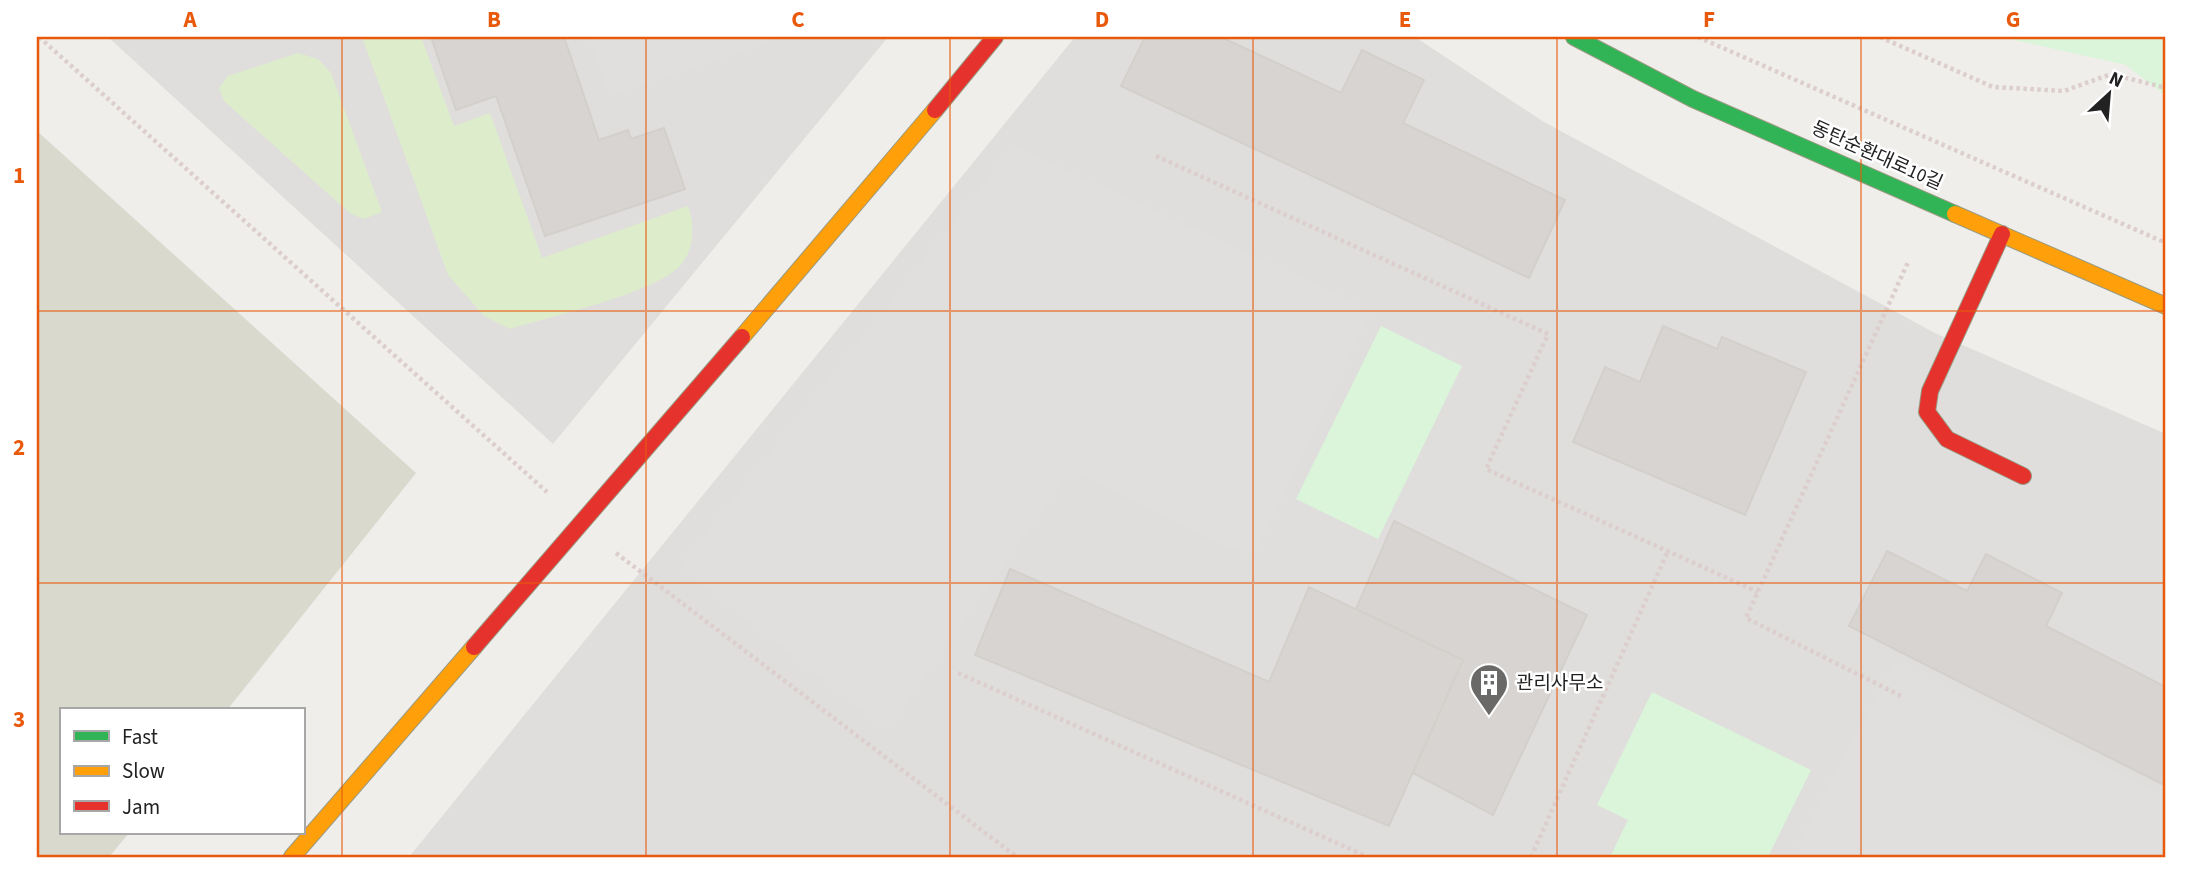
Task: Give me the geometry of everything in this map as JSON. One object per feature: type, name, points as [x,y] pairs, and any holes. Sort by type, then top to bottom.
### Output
[{"type":"street","points":[[292,857],[850,212],[995,37]]},
{"type":"street","name":"동탄순환대로10길","points":[[1574,37],[1693,99],[2166,306]]},
{"type":"street","points":[[2002,234],[1930,391],[1927,412],[1947,439],[2024,476]]},
{"type":"path","points":[[39,37],[545,490]]},
{"type":"path","points":[[1698,37],[2166,243]]},
{"type":"path","points":[[1880,37],[1993,87],[2064,92],[2111,74],[2166,88]]},
{"type":"path","points":[[1156,156],[1548,334],[1486,469],[1758,592]]},
{"type":"path","points":[[1901,696],[1746,618],[1909,260]]},
{"type":"path","points":[[1531,857],[1668,551]]},
{"type":"path","points":[[620,556],[1017,857]]},
{"type":"path","points":[[958,673],[1368,857]]},
{"type":"shaded area","points":[[108,37],[888,37],[553,444]]},
{"type":"shaded area","points":[[589,37],[782,37],[610,96]]},
{"type":"shaded area","points":[[1075,37],[1415,37],[1544,122],[1935,333],[2166,434],[2166,857],[409,857]]},
{"type":"shaded area","points":[[37,131],[416,473],[229,708],[60,708],[60,834],[128,834],[109,857],[37,857]]},
{"type":"shaded area","points":[[1014,146],[1372,310],[1252,558],[1071,470],[887,729],[680,566]]},
{"type":"shaded area","points":[[1894,663],[2166,797],[2166,857],[1791,857]]},
{"type":"green space","points":[[362,37],[421,37],[454,126],[490,113],[542,258],[688,206],[692,238],[684,260],[666,277],[647,286],[510,329],[484,316],[448,275]]},
{"type":"green space","points":[[2001,37],[2166,37],[2166,96],[2126,65]]},
{"type":"green space","points":[[298,53],[318,59],[331,73],[382,212],[364,219],[351,214],[224,101],[219,88],[228,76]]},
{"type":"green space","points":[[1381,326],[1462,366],[1378,539],[1296,499]]},
{"type":"green space","points":[[1652,692],[1811,770],[1768,857],[1610,857],[1628,820],[1597,805]]},
{"type":"building","points":[[431,37],[564,37],[599,140],[628,130],[631,139],[664,128],[685,189],[545,236],[496,96],[456,110]]},
{"type":"building","points":[[1145,37],[1221,37],[1341,93],[1362,50],[1424,80],[1403,123],[1565,200],[1529,278],[1121,86]]},
{"type":"building","points":[[1663,326],[1717,349],[1722,337],[1806,372],[1745,515],[1573,442],[1605,367],[1640,382]]},
{"type":"building","name":"관리사무소","points":[[1394,521],[1587,615],[1493,815],[1413,773],[1463,660],[1356,609]]},
{"type":"building","points":[[1887,551],[1967,591],[1986,554],[2062,593],[2046,626],[2166,687],[2166,786],[1849,626]]},
{"type":"building","points":[[1010,569],[1269,682],[1309,587],[1463,660],[1389,826],[975,655]]},
{"type":"traffic: fast","points":[[1574,37],[1693,99],[1955,214]]},
{"type":"traffic: slow","points":[[742,337],[935,110]]},
{"type":"traffic: slow","points":[[1955,214],[2166,306]]},
{"type":"traffic: slow","points":[[292,857],[474,647]]},
{"type":"traffic: jam","points":[[935,110],[995,37]]},
{"type":"traffic: jam","points":[[2002,234],[1930,391],[1927,412],[1947,439],[2023,476]]},
{"type":"traffic: jam","points":[[474,647],[742,337]]},
{"type":"place","name":"관리사무소","points":[[1489,717]]}]
